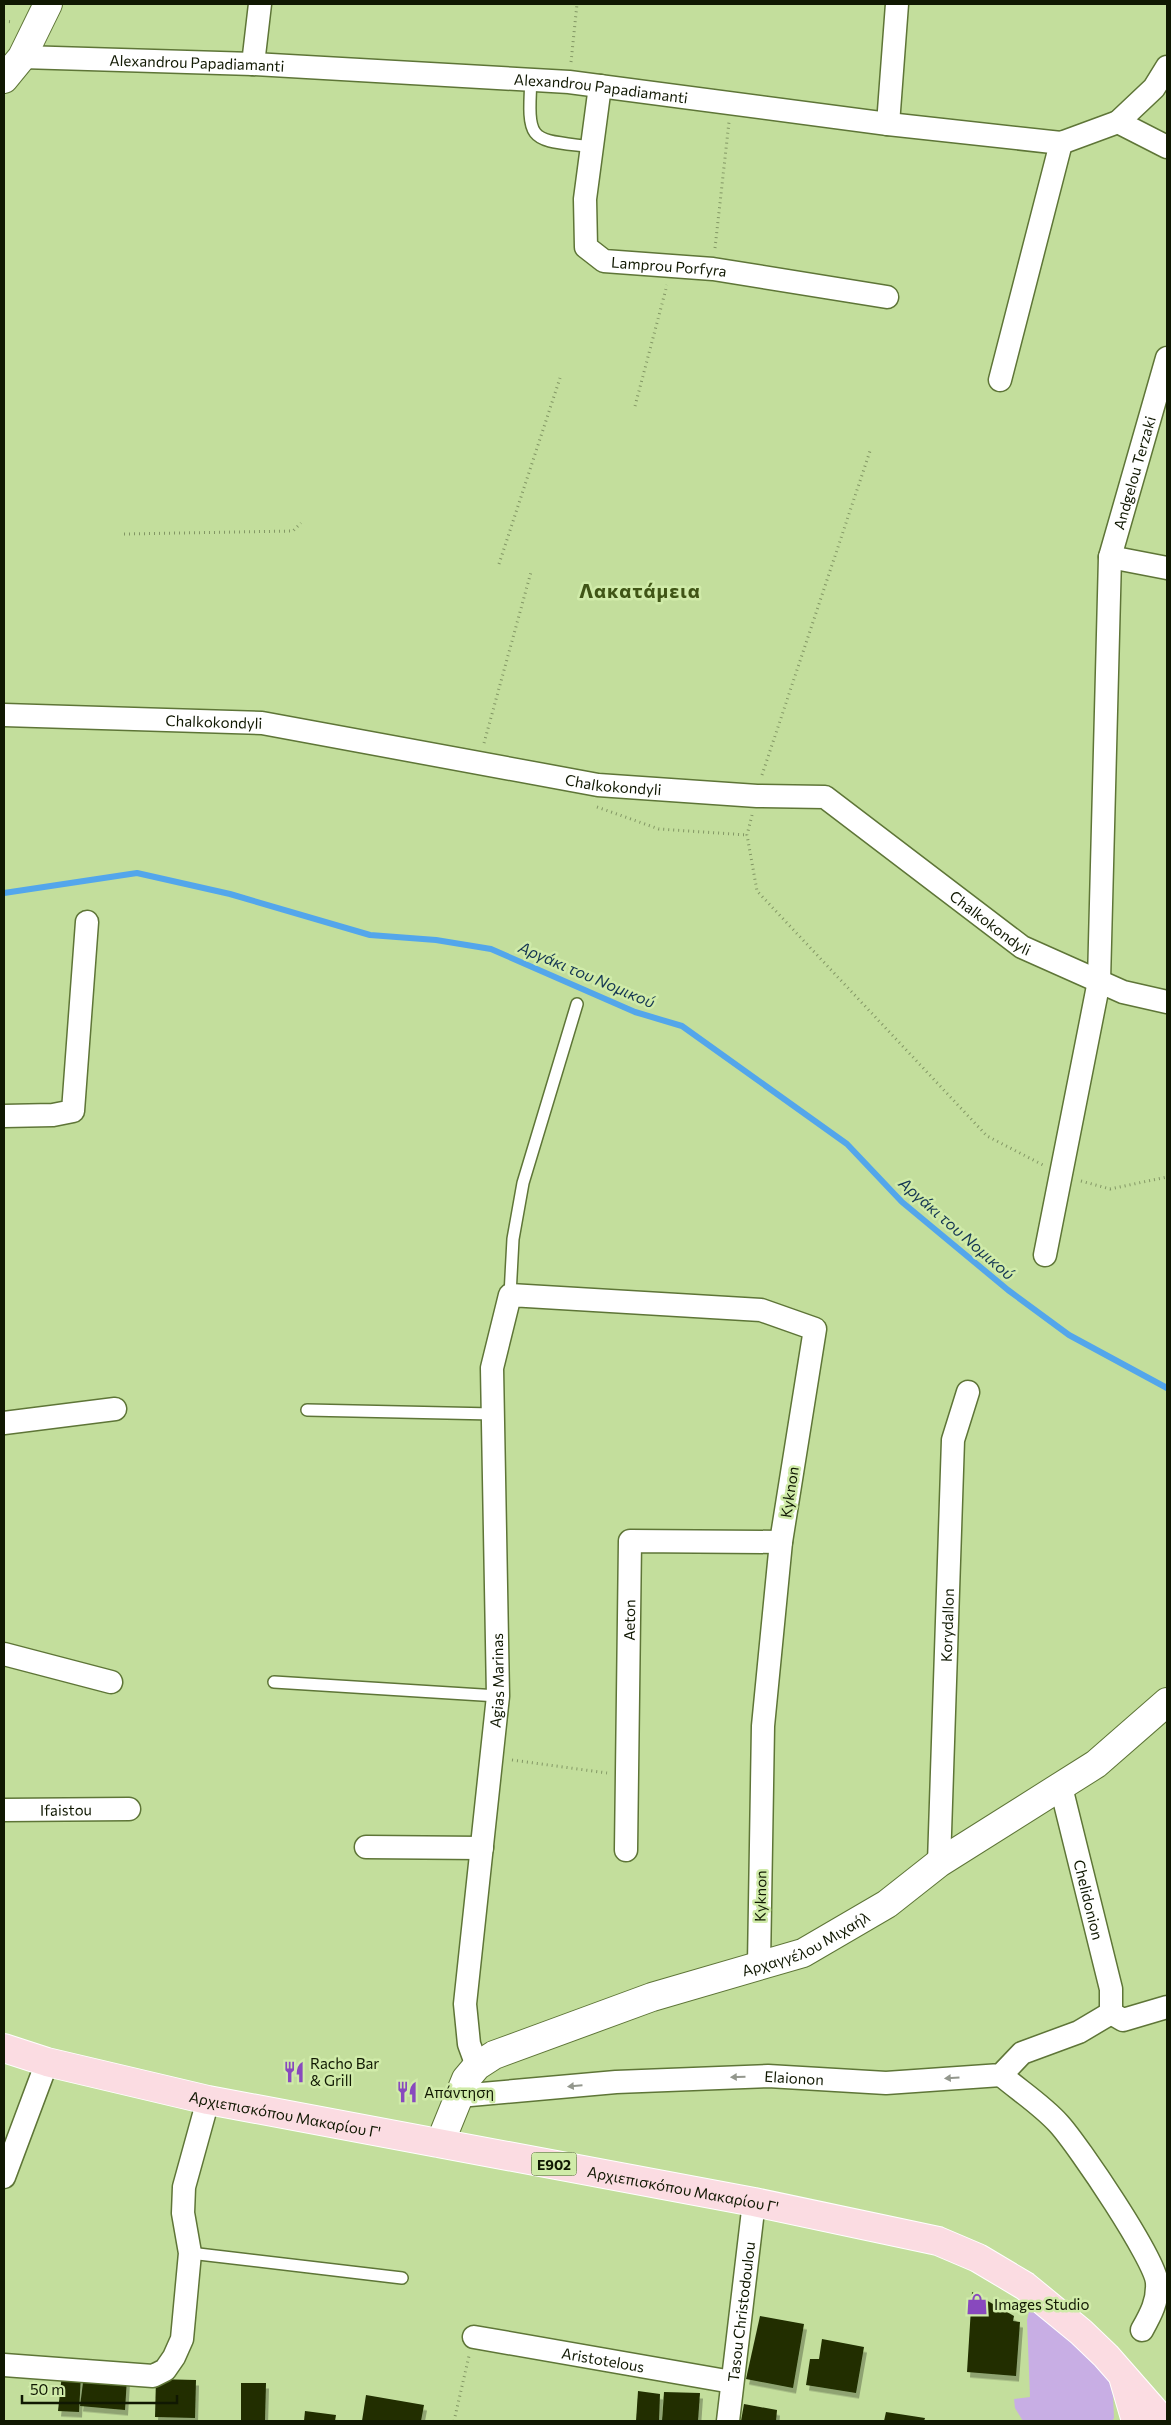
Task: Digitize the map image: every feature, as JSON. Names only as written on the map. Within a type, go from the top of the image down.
[{"type":"main road","name":"Αρχιεπισκόπου Μακαρίου Γ'","points":[[4,2048],[47,2062],[208,2100],[754,2202],[938,2241],[978,2258],[1025,2286],[1081,2332],[1120,2370],[1163,2421]]},
{"type":"main road","name":"Αρχιεπισκόπου Μακαρίου Γ'","points":[[1120,2370],[1130,2396],[1136,2421]]},
{"type":"street","points":[[4,79],[22,57],[48,4]]},
{"type":"street","points":[[253,64],[260,4]]},
{"type":"street","points":[[888,124],[897,4]]},
{"type":"street","name":"Alexandrou Papadiamanti","points":[[22,57],[253,64],[569,82],[888,124],[1060,143],[1118,122]]},
{"type":"street","points":[[1167,67],[1154,88],[1118,122],[1167,147]]},
{"type":"street","name":"Lamprou Porfyra","points":[[600,86],[585,199],[586,247],[604,261],[713,269],[886,297]]},
{"type":"street","points":[[1000,380],[1060,143]]},
{"type":"street","name":"Andgelou Terzaki","points":[[1046,1256],[1099,981],[1110,557],[1167,361]]},
{"type":"street","points":[[1110,557],[1167,568]]},
{"type":"street","name":"Chalkokondyli","points":[[4,715],[262,723],[598,785],[757,796],[825,797],[1022,947],[1123,992],[1167,1002]]},
{"type":"street","points":[[4,1116],[53,1115],[73,1111],[87,922]]},
{"type":"street","name":"Agias Marinas","points":[[477,2066],[469,2044],[465,2004],[498,1696],[492,1368],[510,1295]]},
{"type":"street","name":"Kyknon","points":[[510,1295],[761,1310],[815,1329],[781,1542],[763,1726],[759,1964]]},
{"type":"street","name":"Korydallon","points":[[939,1863],[953,1440],[968,1392]]},
{"type":"street","points":[[4,1423],[115,1408]]},
{"type":"street","name":"Aeton","points":[[626,1850],[630,1541],[781,1542]]},
{"type":"street","points":[[4,1654],[111,1682]]},
{"type":"street","name":"Αρχαγγέλου Μιχαήλ","points":[[440,2143],[466,2079],[477,2066],[494,2055],[642,2000],[759,1964],[803,1953],[887,1904],[939,1863],[1096,1764],[1167,1702]]},
{"type":"street","name":"Chelidonion","points":[[1061,1787],[1111,1989],[1111,2013]]},
{"type":"street","name":"Ifaistou","points":[[4,1810],[129,1809]]},
{"type":"street","points":[[366,1847],[482,1848]]},
{"type":"street","points":[[1142,2330],[1155,2305],[1156,2297],[1157,2281],[1148,2258],[1079,2148],[1058,2123],[1001,2075],[1022,2053],[1079,2032],[1111,2013],[1123,2020],[1167,2007]]},
{"type":"street","points":[[4,2177],[47,2062]]},
{"type":"street","name":"Elaionon","points":[[459,2096],[616,2082],[768,2076],[886,2083],[1001,2075]]},
{"type":"street","points":[[4,2365],[153,2376],[165,2370],[174,2357],[182,2339],[190,2253],[183,2213],[184,2187],[208,2100]]},
{"type":"street","name":"Tasou Christodoulou","points":[[728,2421],[754,2202]]},
{"type":"street","name":"Aristotelous","points":[[474,2337],[732,2382]]},
{"type":"lane","points":[[531,80],[529,114],[532,130],[543,140],[592,147]]},
{"type":"lane","points":[[510,1295],[513,1239],[523,1183],[577,1004]]},
{"type":"lane","points":[[307,1410],[493,1414]]},
{"type":"lane","points":[[274,1682],[498,1696]]},
{"type":"lane","points":[[190,2253],[402,2278]]},
{"type":"path","points":[[569,82],[576,4]]},
{"type":"path","points":[[713,269],[731,102]]},
{"type":"path","points":[[635,406],[672,266]]},
{"type":"path","points":[[499,564],[560,378]]},
{"type":"path","points":[[870,451],[767,757],[747,835],[756,891],[987,1136],[1061,1175],[1110,1189],[1167,1177]]},
{"type":"path","points":[[124,534],[293,532],[301,523]]},
{"type":"path","points":[[479,763],[531,572]]},
{"type":"path","points":[[590,804],[660,828],[747,835]]},
{"type":"path","points":[[491,1758],[627,1775]]},
{"type":"path","points":[[454,2421],[474,2337]]},
{"type":"shaded area","points":[[1030,2307],[1085,2352],[1109,2380],[1113,2396],[1114,2418],[1112,2421],[1023,2421],[1015,2408],[1014,2399],[1030,2397],[1027,2320]]},
{"type":"building","points":[[972,2292],[1014,2316],[1013,2321],[1020,2322],[1016,2376],[967,2372]]},
{"type":"building","points":[[760,2316],[804,2324],[793,2388],[746,2379]]},
{"type":"building","points":[[822,2339],[864,2347],[856,2393],[806,2385],[810,2359],[819,2359]]},
{"type":"building","points":[[62,2374],[81,2375],[79,2412],[58,2411]]},
{"type":"building","points":[[84,2375],[127,2378],[125,2410],[80,2406]]},
{"type":"building","points":[[156,2379],[196,2380],[195,2418],[155,2417]]},
{"type":"building","points":[[241,2383],[266,2383],[265,2420],[241,2420]]},
{"type":"building","points":[[638,2391],[660,2394],[659,2421],[636,2421]]},
{"type":"building","points":[[664,2392],[700,2393],[698,2421],[662,2421]]},
{"type":"building","points":[[366,2395],[424,2405],[421,2421],[362,2421]]},
{"type":"building","points":[[744,2404],[777,2410],[776,2421],[741,2421]]},
{"type":"building","points":[[305,2411],[336,2415],[335,2421],[304,2421]]},
{"type":"building","points":[[886,2412],[925,2418],[924,2421],[884,2421]]},
{"type":"waterway","name":"Αργάκι του Νομικού","points":[[4,893],[137,873],[230,894],[370,935],[436,940],[491,949],[635,1012],[682,1026],[847,1144],[902,1202],[1008,1290],[1069,1335],[1167,1388]]},
{"type":"place","name":"Racho Bar & Grill","points":[[294,2072]]},
{"type":"place","name":"Απάντηση","points":[[407,2092]]},
{"type":"place","name":"Images Studio","points":[[977,2304]]},
{"type":"district","name":"Λακατάμεια","points":[[640,590]]}]
